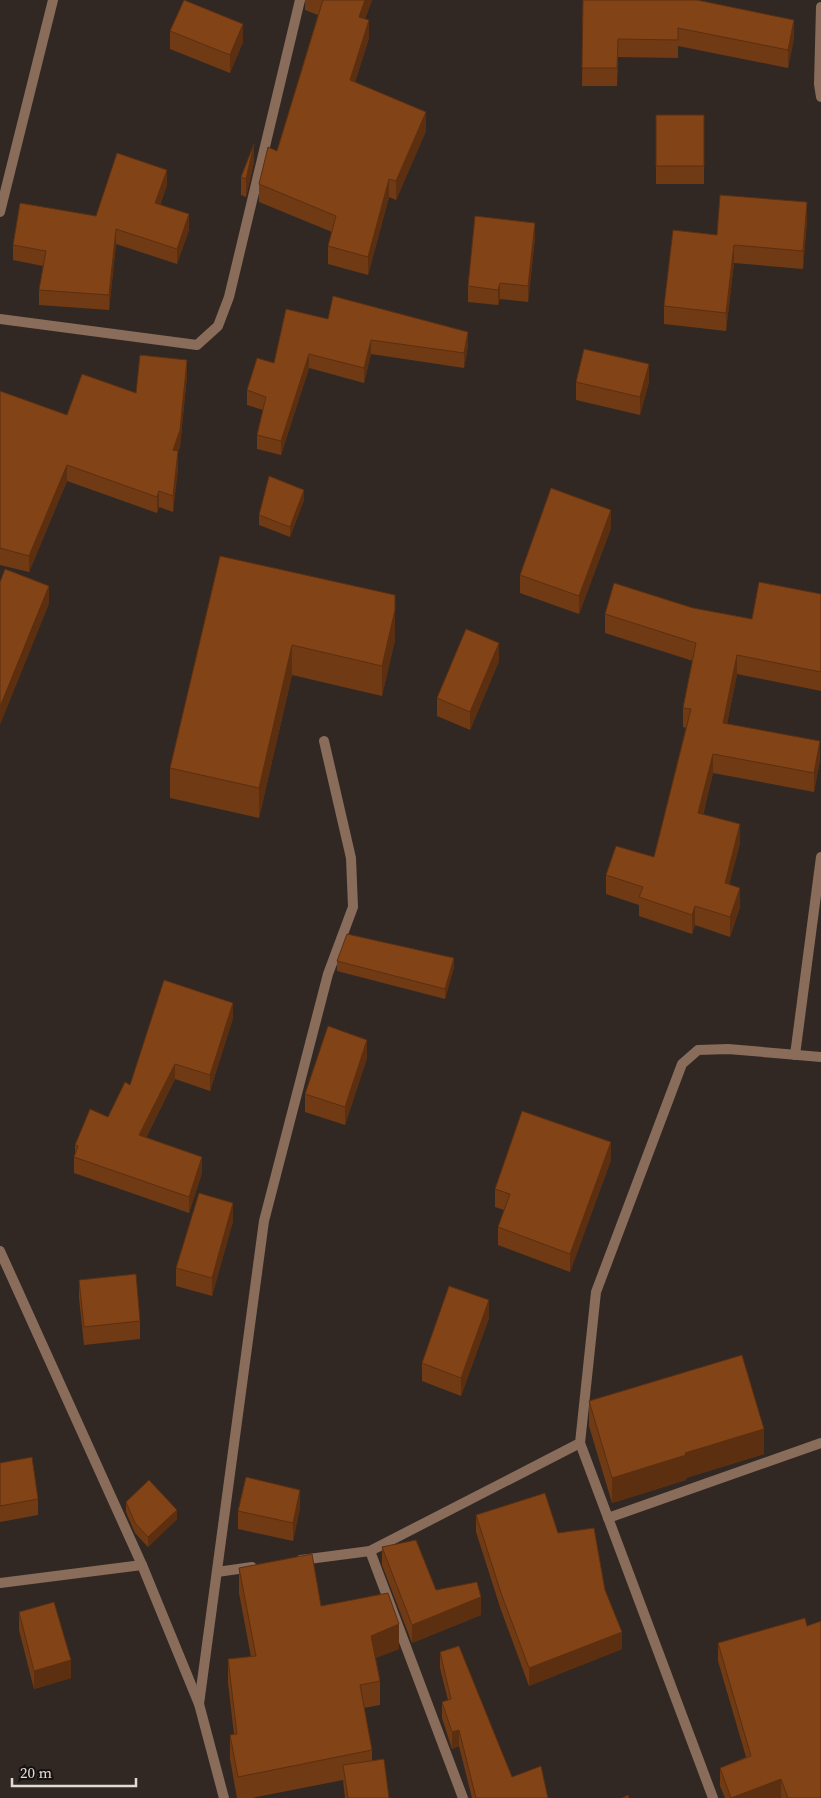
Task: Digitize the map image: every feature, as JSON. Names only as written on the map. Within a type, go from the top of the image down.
[{"type":"street","points":[[0,212],[53,0]]},
{"type":"street","points":[[0,319],[197,346],[218,326],[229,297],[300,0]]},
{"type":"street","points":[[821,7],[819,84],[821,97]]},
{"type":"street","points":[[199,1704],[264,1221],[328,974],[353,907],[351,858],[324,741]]},
{"type":"street","points":[[795,1055],[821,857]]},
{"type":"street","points":[[713,1798],[580,1443],[596,1292],[682,1064],[698,1050],[728,1049],[821,1058]]},
{"type":"street","points":[[0,1251],[142,1565],[199,1704],[224,1798]]},
{"type":"street","points":[[608,1518],[821,1442]]},
{"type":"street","points":[[294,1562],[370,1551],[580,1443]]},
{"type":"street","points":[[370,1551],[463,1798]]},
{"type":"street","points":[[0,1584],[142,1565]]},
{"type":"street","points":[[217,1572],[265,1565]]},
{"type":"building","points":[[184,0],[243,24],[230,55],[170,31]]},
{"type":"building","points":[[323,0],[365,0],[359,17],[369,20],[350,80],[426,112],[396,181],[389,179],[368,257],[328,246],[336,216],[259,184],[268,147],[277,151]]},
{"type":"building","points":[[583,0],[697,0],[794,20],[788,50],[678,28],[678,40],[618,39],[617,68],[582,68]]},
{"type":"building","points":[[656,115],[704,115],[704,166],[656,166]]},
{"type":"building","points":[[254,144],[246,179],[241,177]]},
{"type":"building","points":[[117,153],[167,170],[155,203],[189,214],[177,249],[116,229],[109,295],[39,290],[46,251],[13,245],[20,203],[96,216]]},
{"type":"building","points":[[720,195],[807,202],[803,251],[734,245],[726,313],[664,306],[673,230],[717,235]]},
{"type":"building","points":[[475,216],[535,223],[528,286],[500,283],[498,290],[468,286]]},
{"type":"building","points":[[333,296],[468,332],[464,353],[371,340],[364,368],[309,354],[281,441],[257,435],[266,397],[247,390],[257,358],[274,363],[286,309],[328,319]]},
{"type":"building","points":[[584,349],[649,364],[640,397],[576,382]]},
{"type":"building","points":[[140,355],[187,360],[180,430],[173,450],[178,451],[173,496],[159,491],[157,497],[67,465],[29,556],[0,548],[0,391],[67,415],[82,374],[136,393]]},
{"type":"building","points":[[269,476],[304,490],[290,527],[259,515]]},
{"type":"building","points":[[551,488],[611,510],[579,596],[520,575]]},
{"type":"building","points":[[220,556],[395,595],[395,610],[382,666],[292,645],[259,788],[170,768]]},
{"type":"building","points":[[5,569],[49,586],[0,707],[0,582]]},
{"type":"building","points":[[759,582],[821,594],[821,672],[737,655],[723,723],[820,741],[814,773],[713,754],[698,813],[740,824],[725,883],[740,888],[730,917],[695,906],[692,915],[639,897],[643,887],[606,875],[616,846],[654,857],[691,709],[683,708],[696,643],[605,614],[614,583],[693,608],[752,619]]},
{"type":"building","points":[[466,629],[499,643],[470,712],[437,698]]},
{"type":"building","points":[[347,934],[454,958],[445,989],[337,961]]},
{"type":"building","points":[[164,980],[233,1003],[210,1075],[175,1064],[139,1135],[202,1157],[189,1197],[74,1157],[78,1146],[75,1145],[90,1109],[108,1117],[125,1082],[130,1085]]},
{"type":"building","points":[[328,1026],[367,1040],[345,1107],[305,1094]]},
{"type":"building","points":[[522,1111],[611,1142],[570,1254],[498,1227],[510,1194],[495,1189]]},
{"type":"building","points":[[199,1193],[233,1203],[212,1278],[176,1268]]},
{"type":"building","points":[[136,1274],[140,1321],[84,1327],[79,1280]]},
{"type":"building","points":[[449,1286],[489,1300],[461,1378],[422,1363]]},
{"type":"building","points":[[742,1355],[764,1429],[612,1478],[589,1401]]},
{"type":"building","points":[[32,1457],[38,1499],[0,1506],[0,1463]]},
{"type":"building","points":[[246,1477],[300,1490],[293,1523],[238,1511]]},
{"type":"building","points":[[149,1480],[177,1510],[148,1537],[135,1523],[126,1502]]},
{"type":"building","points":[[545,1493],[558,1533],[594,1528],[605,1590],[622,1632],[529,1668],[501,1593],[476,1515]]},
{"type":"building","points":[[416,1540],[436,1590],[477,1582],[481,1597],[412,1625],[382,1547]]},
{"type":"building","points":[[312,1554],[321,1606],[388,1593],[399,1624],[371,1636],[380,1681],[360,1685],[372,1750],[238,1777],[230,1735],[237,1734],[228,1659],[256,1656],[239,1568]]},
{"type":"building","points":[[54,1602],[71,1660],[34,1671],[19,1612]]},
{"type":"building","points":[[805,1618],[807,1626],[821,1621],[821,1798],[788,1798],[781,1779],[731,1798],[720,1768],[751,1756],[718,1643]]},
{"type":"building","points":[[459,1646],[512,1777],[541,1766],[548,1798],[476,1798],[459,1730],[452,1732],[442,1702],[451,1699],[440,1652]]},
{"type":"building","points":[[384,1759],[389,1798],[348,1798],[343,1765]]}]
